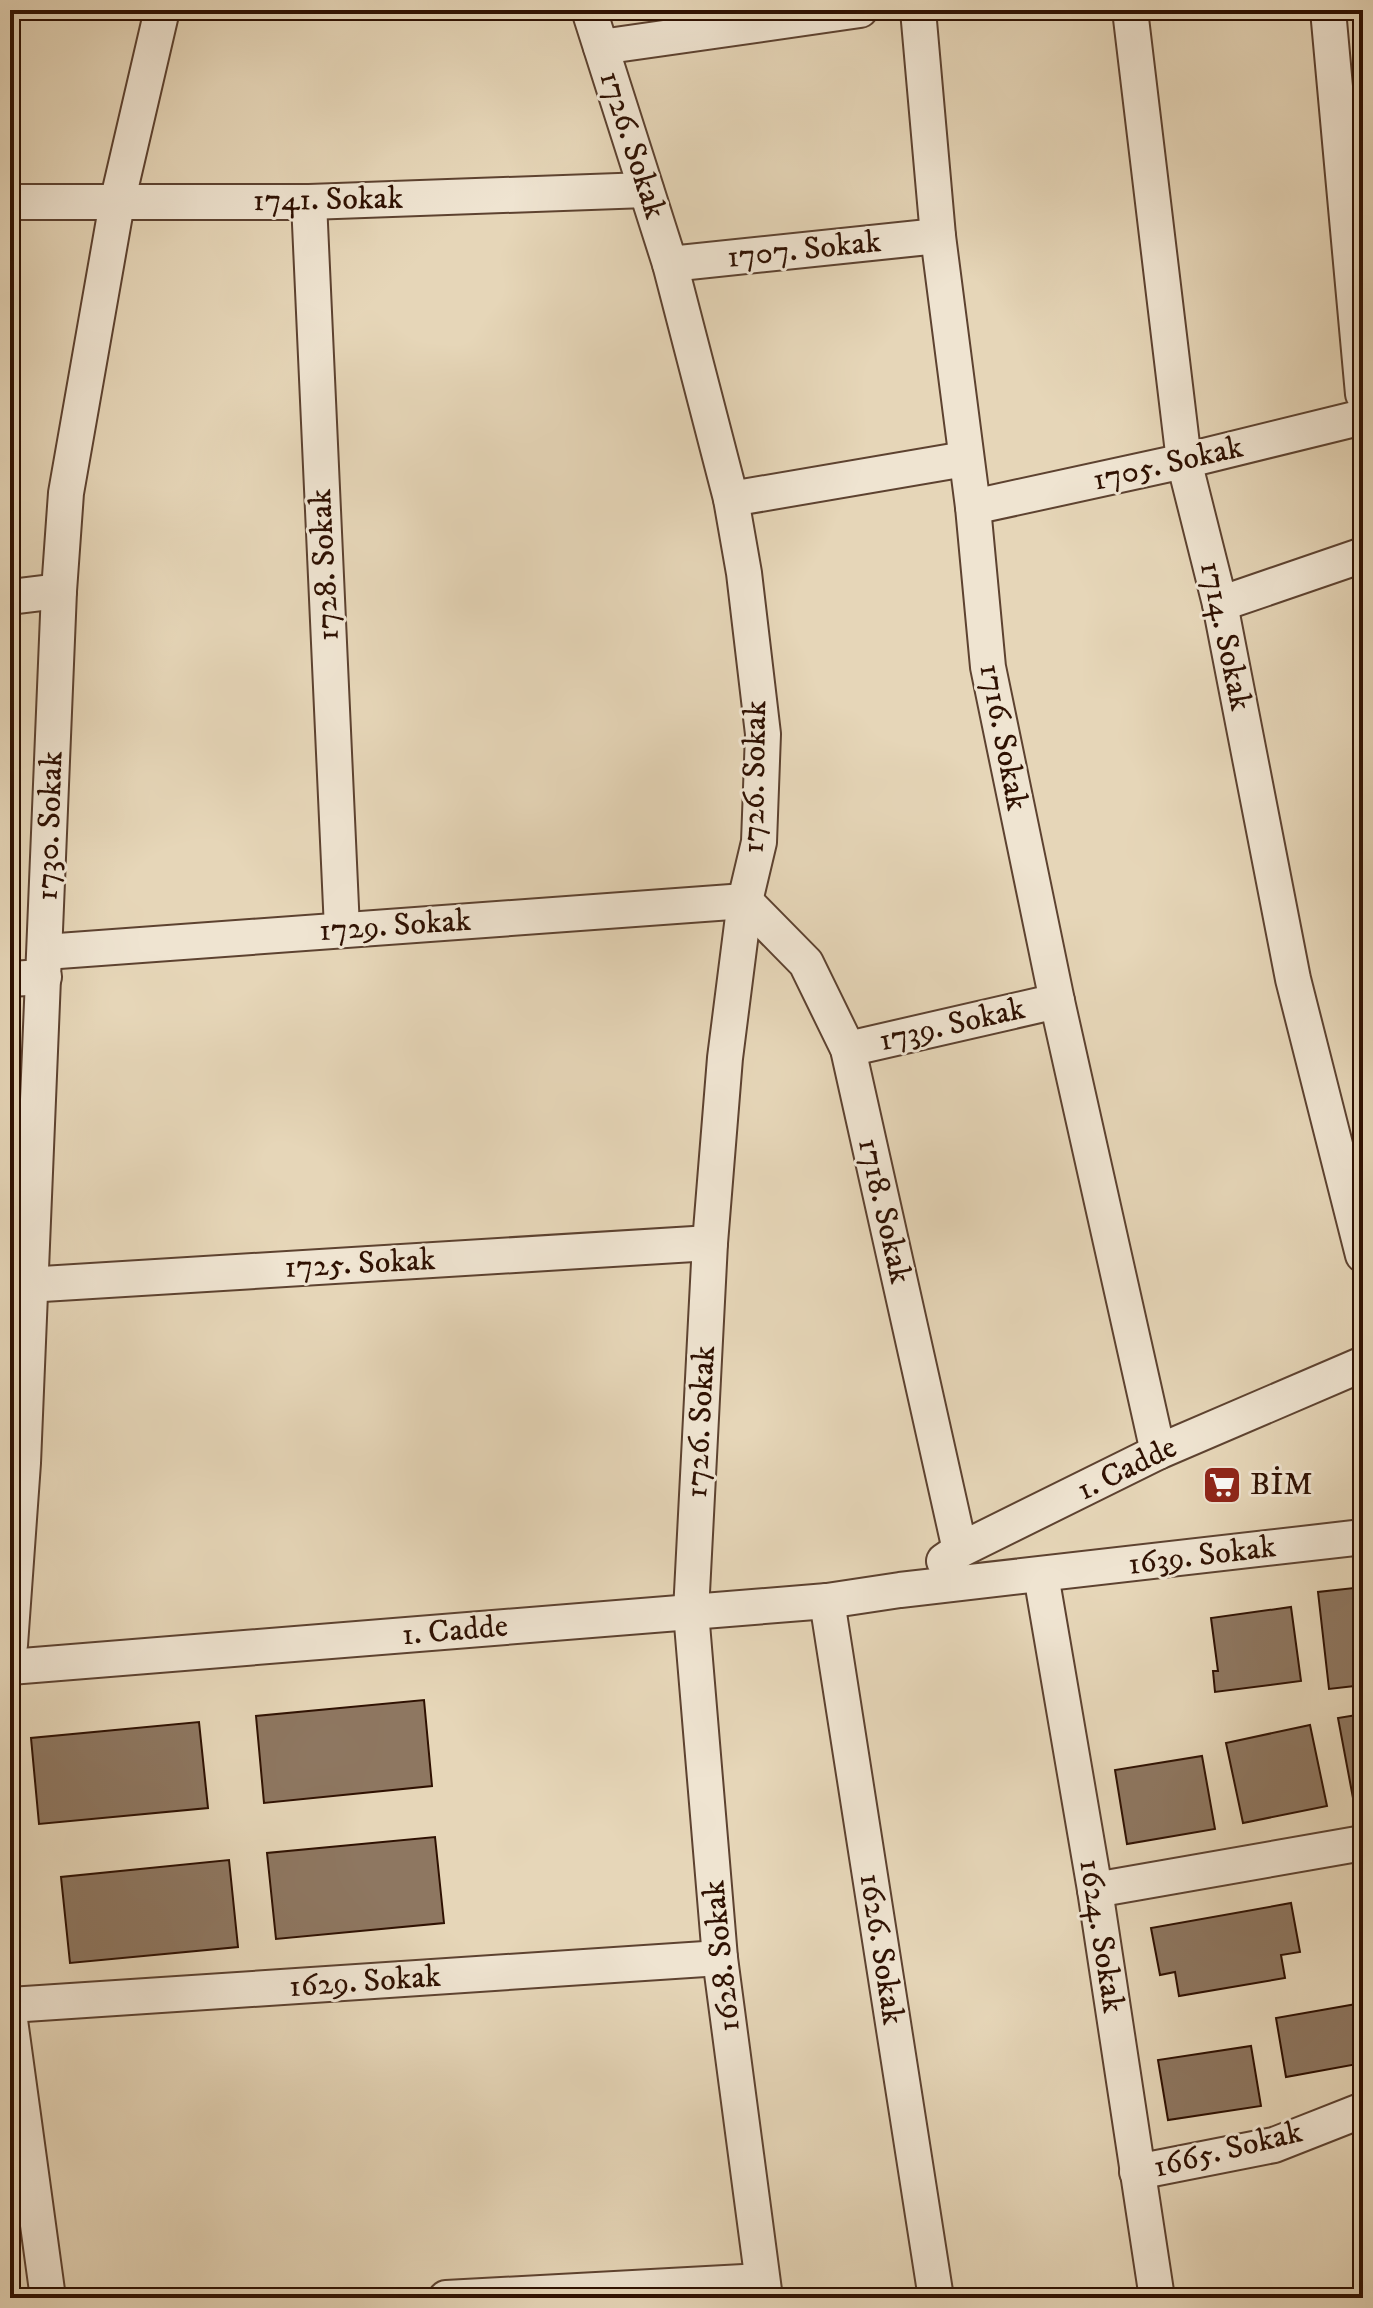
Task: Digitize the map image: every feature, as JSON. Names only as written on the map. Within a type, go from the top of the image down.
[{"type":"street","name":"1730. Sokak","points":[[10,1645],[23,1463],[20,1285],[44,964],[59,591],[66,493],[117,203],[162,10]]},
{"type":"street","name":"1726. Sokak","points":[[589,10],[670,264],[731,499],[744,573],[763,734],[759,842],[745,901],[725,1058],[710,1243],[691,1612]]},
{"type":"street","points":[[601,47],[860,10]]},
{"type":"street","name":"1716. Sokak","points":[[918,10],[938,236],[973,507],[988,667],[1057,1001],[1158,1452]]},
{"type":"street","name":"1714. Sokak","points":[[1130,10],[1184,461],[1220,604],[1293,979],[1363,1255]]},
{"type":"street","points":[[1328,10],[1363,394]]},
{"type":"street","name":"1741. Sokak","points":[[10,202],[309,202],[646,190]]},
{"type":"street","name":"1728. Sokak","points":[[309,202],[342,929]]},
{"type":"street","name":"1707. Sokak","points":[[670,264],[938,236]]},
{"type":"street","name":"1705. Sokak","points":[[973,507],[1184,461],[1363,417]]},
{"type":"street","points":[[731,499],[965,459]]},
{"type":"street","points":[[1220,604],[1363,555]]},
{"type":"street","points":[[10,597],[59,591]]},
{"type":"street","name":"1729. Sokak","points":[[10,979],[44,964],[342,929],[745,901]]},
{"type":"street","name":"1718. Sokak","points":[[745,901],[806,963],[848,1049],[960,1550]]},
{"type":"street","name":"1739. Sokak","points":[[848,1049],[1057,1001]]},
{"type":"street","name":"1725. Sokak","points":[[20,1285],[710,1243]]},
{"type":"street","name":"1. Cadde","points":[[900,1590],[960,1550],[1158,1452],[1363,1364]]},
{"type":"street","name":"1639. Sokak","points":[[1041,1575],[1363,1537]]},
{"type":"street","name":"1. Cadde","points":[[10,1667],[827,1601],[1041,1575]]},
{"type":"street","name":"1624. Sokak","points":[[1041,1575],[1095,1890],[1157,2298]]},
{"type":"street","name":"1626. Sokak","points":[[827,1601],[936,2298]]},
{"type":"street","name":"1628. Sokak","points":[[691,1612],[720,1958],[764,2289]]},
{"type":"street","points":[[1095,1890],[1363,1843]]},
{"type":"street","name":"1629. Sokak","points":[[10,2005],[720,1958]]},
{"type":"street","points":[[10,2020],[48,2298]]},
{"type":"street","name":"1665. Sokak","points":[[1137,2172],[1274,2145],[1363,2110]]},
{"type":"street","points":[[446,2298],[764,2289]]},
{"type":"building","points":[[1363,1587],[1363,1685],[1329,1689],[1318,1592]]},
{"type":"building","points":[[1291,1607],[1301,1681],[1215,1692],[1213,1671],[1218,1671],[1211,1618]]},
{"type":"building","points":[[424,1700],[432,1786],[264,1803],[256,1716]]},
{"type":"building","points":[[1363,1714],[1363,1796],[1353,1798],[1338,1718]]},
{"type":"building","points":[[199,1722],[208,1808],[39,1824],[31,1738]]},
{"type":"building","points":[[1310,1725],[1327,1806],[1243,1823],[1226,1743]]},
{"type":"building","points":[[1202,1756],[1215,1829],[1127,1844],[1115,1770]]},
{"type":"building","points":[[435,1837],[444,1923],[276,1939],[267,1853]]},
{"type":"building","points":[[229,1860],[238,1947],[70,1963],[61,1877]]},
{"type":"building","points":[[1291,1903],[1300,1952],[1281,1955],[1285,1978],[1179,1996],[1175,1972],[1160,1975],[1151,1928]]},
{"type":"building","points":[[1362,2003],[1363,2063],[1286,2077],[1276,2018]]},
{"type":"building","points":[[1251,2046],[1261,2106],[1168,2120],[1158,2060]]},
{"type":"place","name":"BİM","points":[[1222,1485]]}]
